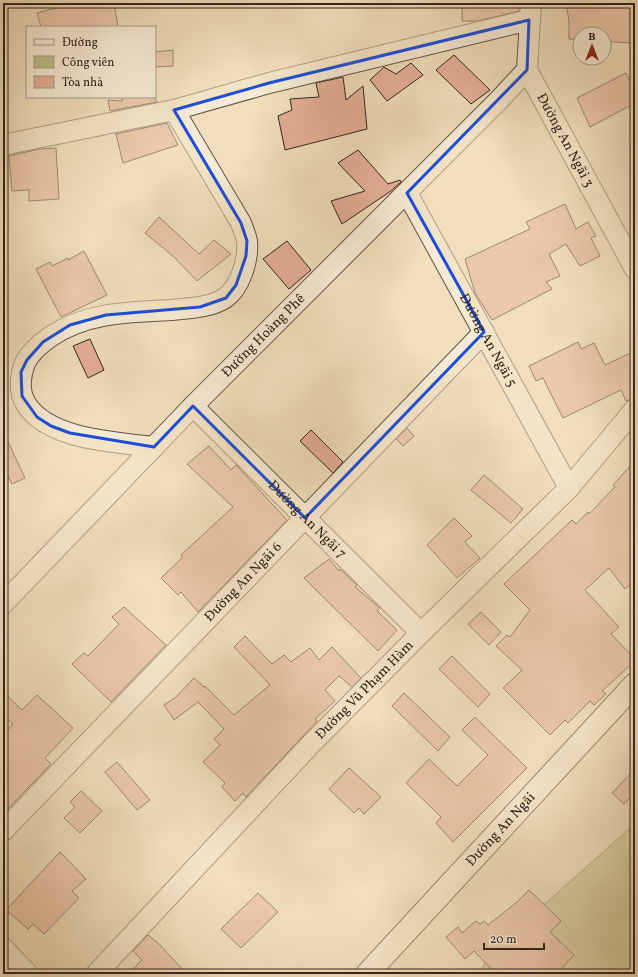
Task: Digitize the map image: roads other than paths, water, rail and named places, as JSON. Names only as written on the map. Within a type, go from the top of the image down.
[{"type":"main road","name":"Đường An Ngãi","points":[[367,974],[635,684]]},
{"type":"street","points":[[3,145],[174,110],[530,11],[527,70]]},
{"type":"street","name":"Đường Hoàng Phê","points":[[3,604],[193,406],[407,193],[527,70]]},
{"type":"street","name":"Đường An Ngãi 3","points":[[527,70],[635,268]]},
{"type":"street","points":[[154,447],[70,433],[51,426],[37,417],[27,405],[22,396],[20,384],[22,372],[34,351],[55,334],[70,325],[106,315],[200,307],[217,303],[226,298],[236,285],[242,272],[246,256],[247,241],[241,224],[174,110]]},
{"type":"street","name":"Đường An Ngãi 5","points":[[407,193],[569,488]]},
{"type":"street","name":"Đường An Ngãi 6","points":[[3,831],[484,332]]},
{"type":"street","name":"Đường An Ngãi 7","points":[[193,406],[421,633]]},
{"type":"street","name":"Đường Vũ Phạm Hàm","points":[[96,974],[311,744],[421,633],[569,488],[635,409]]},
{"type":"street","points":[[3,948],[28,974]]}]
